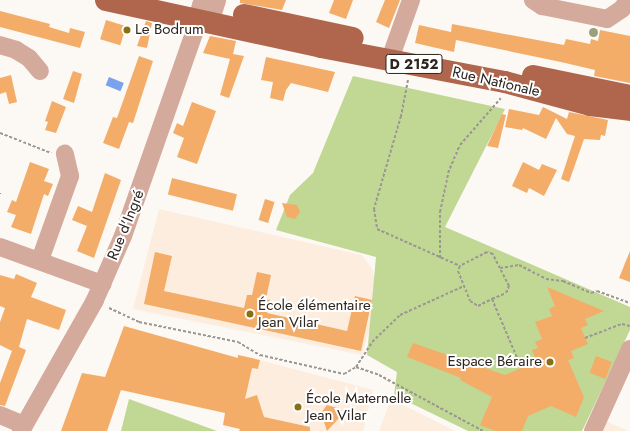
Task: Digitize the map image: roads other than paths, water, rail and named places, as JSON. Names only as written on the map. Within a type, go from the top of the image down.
[{"type":"main road","name":"D 2152","points":[[106,0],[203,9]]},
{"type":"main road","name":"Rue Nationale","points":[[203,9],[391,53],[566,99],[630,110]]},
{"type":"main road","name":"Rue Nationale","points":[[391,53],[630,96]]},
{"type":"street","points":[[391,53],[411,0]]},
{"type":"street","points":[[533,0],[542,6],[607,19],[622,9],[628,0]]},
{"type":"street","name":"Rue d'Ingré","points":[[22,428],[102,284],[137,200],[203,9]]},
{"type":"street","points":[[0,45],[16,50],[29,58],[40,71]]},
{"type":"street","points":[[40,260],[70,176],[57,154]]},
{"type":"street","points":[[0,247],[40,260],[102,284]]},
{"type":"street","points":[[593,431],[630,349]]},
{"type":"street","points":[[0,415],[22,428]]},
{"type":"water","points":[[109,77],[124,83],[120,91],[106,85]]},
{"type":"place","name":"Le Bodrum","points":[[127,30]]},
{"type":"place","name":"École élémentaire Jean Vilar","points":[[250,314]]},
{"type":"place","name":"Espace Béraire","points":[[550,362]]},
{"type":"place","name":"École Maternelle Jean Vilar","points":[[298,407]]}]
